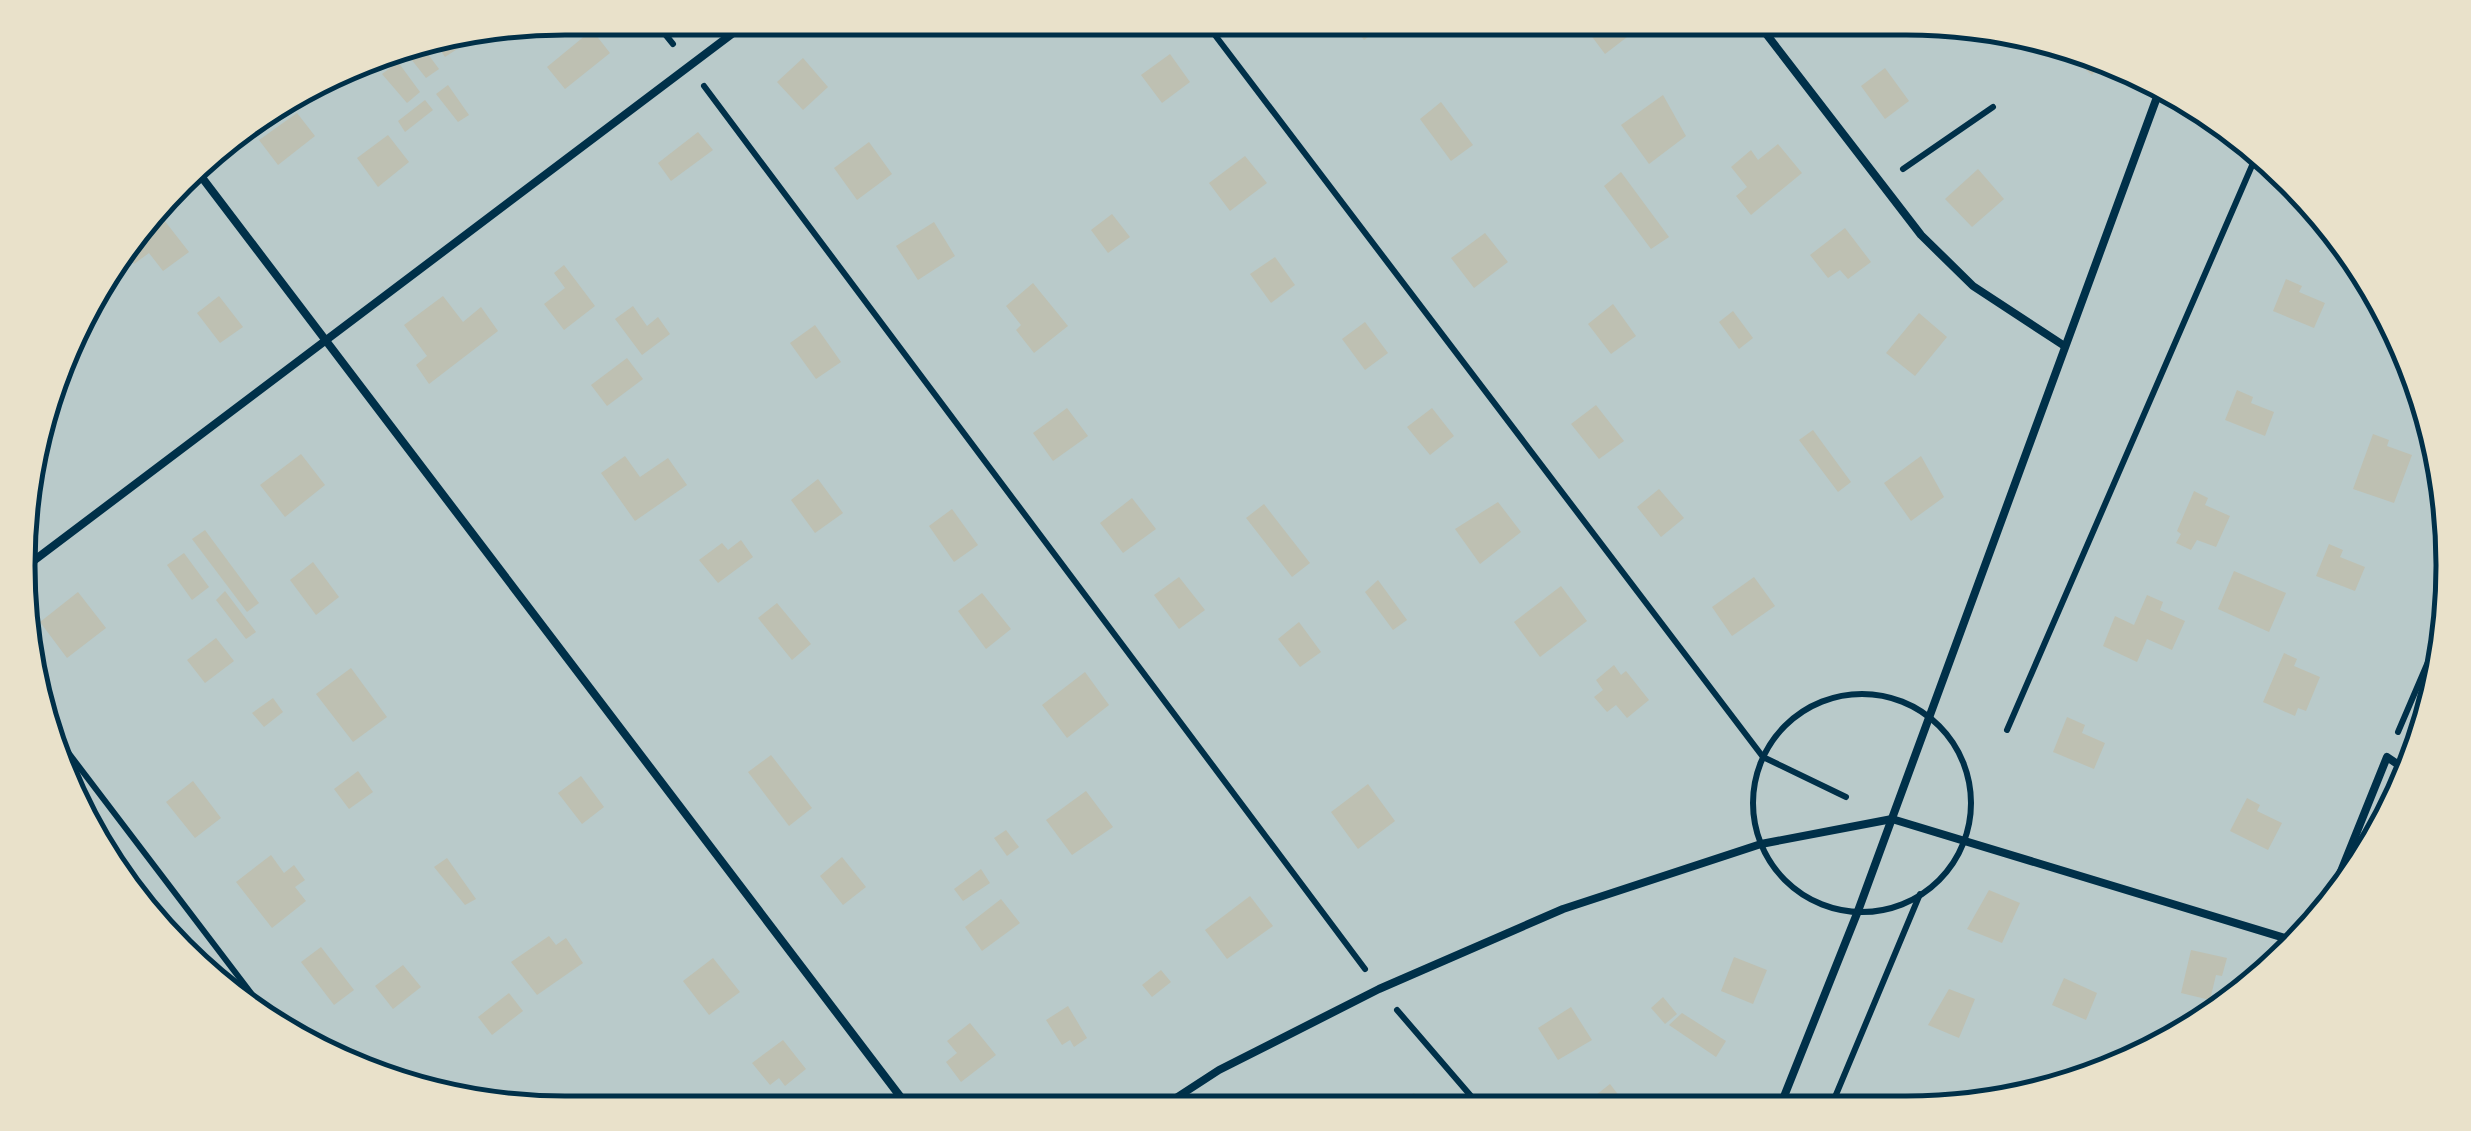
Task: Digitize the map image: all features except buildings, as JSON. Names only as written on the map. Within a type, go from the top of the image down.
[{"type":"lane","points":[[35,560],[730,35]]},
{"type":"lane","points":[[1767,35],[1921,235],[1973,286],[2063,345]]},
{"type":"lane","points":[[1784,1096],[1892,820],[2156,98]]},
{"type":"lane","points":[[203,178],[900,1096]]},
{"type":"lane","points":[[2344,865],[2387,756],[2398,764]]},
{"type":"lane","points":[[1180,1096],[1219,1070],[1379,989],[1563,909],[1761,844],[1892,820],[2284,938]]},
{"type":"path","points":[[665,35],[1379,989],[1471,1096]]},
{"type":"path","points":[[1215,35],[1763,757],[1892,820]]},
{"type":"path","points":[[1881,184],[1992,107]]},
{"type":"path","points":[[2007,730],[2252,165]]},
{"type":"path","points":[[2387,756],[2427,665]]},
{"type":"path","points":[[70,755],[249,991]]},
{"type":"path","points":[[1835,1096],[1920,894]]},
{"type":"shaded area","points":[[1906,35],[2009,45],[2109,75],[2200,124],[2281,190],[2347,271],[2396,362],[2426,462],[2436,566],[2426,669],[2396,769],[2365,831],[2326,888],[2281,941],[2228,986],[2171,1025],[2109,1056],[2043,1078],[1975,1091],[1906,1096],[566,1096],[462,1086],[362,1056],[271,1007],[216,964],[167,915],[106,831],[75,769],[45,669],[35,566],[45,462],[75,362],[106,300],[167,216],[216,167],[271,124],[362,75],[462,45],[531,36]]}]
